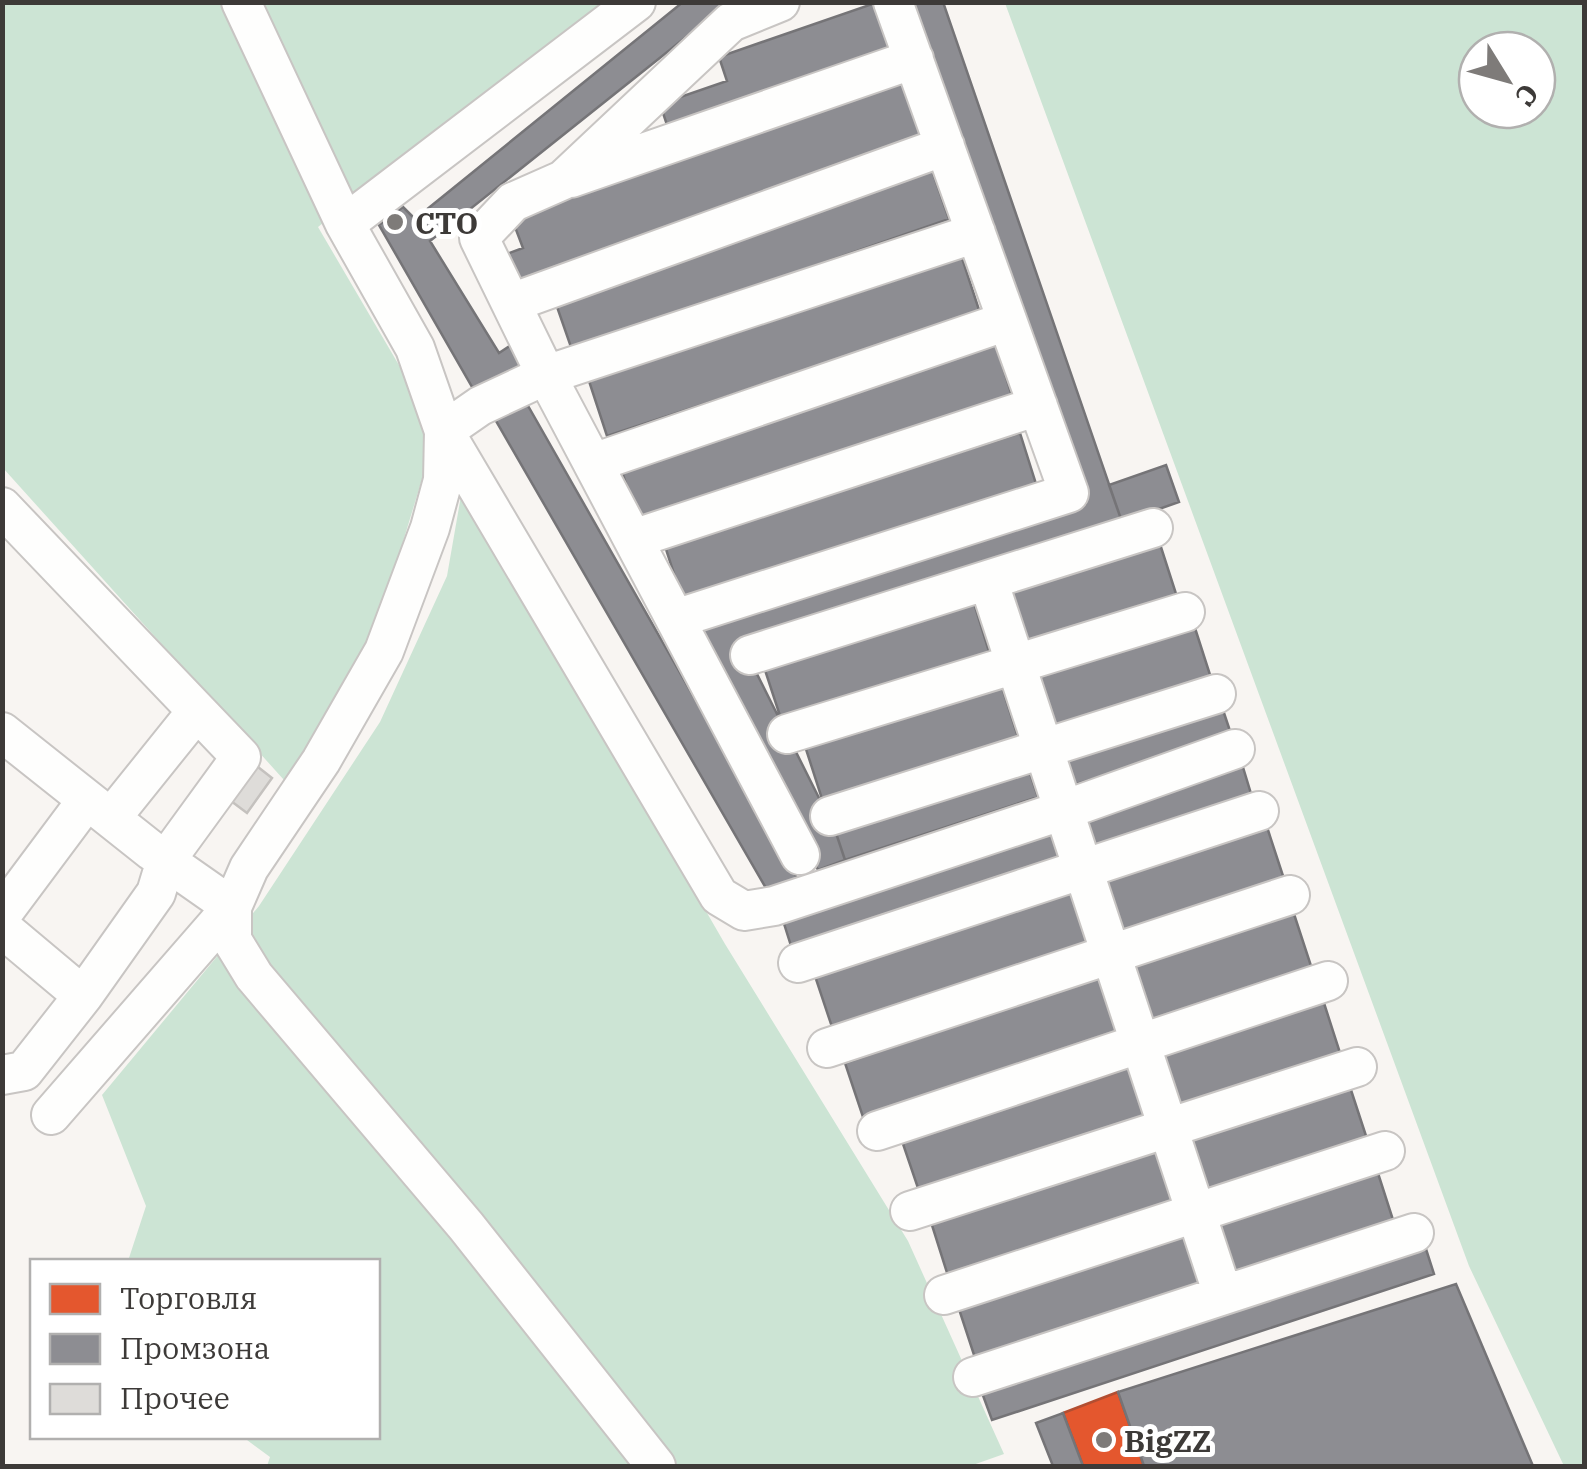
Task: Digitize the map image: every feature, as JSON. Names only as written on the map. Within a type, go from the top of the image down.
[{"type":"street","points":[[241,2],[346,224],[414,348],[444,431],[719,896],[744,911],[774,906],[1236,749]]},
{"type":"street","points":[[346,224],[636,2]]},
{"type":"street","points":[[562,180],[731,22],[780,2]]},
{"type":"street","points":[[676,619],[1069,493],[894,2]]},
{"type":"street","points":[[800,855],[546,375],[479,238],[513,202],[562,180],[914,60]]},
{"type":"street","points":[[511,303],[945,146]]},
{"type":"street","points":[[444,431],[480,406],[546,375],[976,233]]},
{"type":"street","points":[[593,463],[1007,321]]},
{"type":"street","points":[[633,539],[1038,406]]},
{"type":"street","points":[[51,1115],[232,907],[249,868],[321,760],[384,652],[430,528],[443,480],[444,431]]},
{"type":"street","points":[[2,508],[241,756],[166,860],[156,893],[83,996],[24,1071],[2,1075]]},
{"type":"street","points":[[750,655],[1153,528]]},
{"type":"street","points":[[988,580],[1223,1295]]},
{"type":"street","points":[[788,734],[1185,612]]},
{"type":"street","points":[[830,816],[1216,694]]},
{"type":"street","points":[[2,914],[197,711]]},
{"type":"street","points":[[2,732],[232,907]]},
{"type":"street","points":[[798,963],[1258,810]]},
{"type":"street","points":[[827,1048],[1290,895]]},
{"type":"street","points":[[232,907],[232,940],[254,976],[466,1226],[656,1466]]},
{"type":"street","points":[[2,928],[83,996]]},
{"type":"street","points":[[876,1131],[1328,981]]},
{"type":"street","points":[[910,1212],[1356,1067]]},
{"type":"street","points":[[944,1295],[1384,1151]]},
{"type":"street","points":[[972,1376],[1414,1233]]},
{"type":"green space","points":[[2,3],[601,3],[318,227],[437,430],[395,568],[351,680],[284,780],[3,468]]},
{"type":"green space","points":[[1005,3],[1584,3],[1584,1466],[1564,1466],[1469,1266]]},
{"type":"green space","points":[[462,490],[725,944],[908,1241],[1004,1454],[970,1466],[267,1466],[270,1457],[246,1439],[380,1439],[380,1259],[129,1259],[146,1206],[102,1095],[259,906],[380,722],[447,576]]},
{"type":"building: Торговля","name":"BigZZ","points":[[1118,1392],[1144,1466],[1083,1466],[1063,1413]]},
{"type":"building: Промзона","points":[[683,2],[730,2],[430,241],[499,353],[511,345],[524,366],[475,392],[379,225],[403,207],[415,219]]},
{"type":"building: Промзона","points":[[908,2],[943,2],[1122,522],[741,642],[835,830],[845,860],[818,870],[697,626],[1085,504]]},
{"type":"building: Промзона","points":[[875,3],[893,55],[669,131],[660,104],[727,81],[719,57]]},
{"type":"building: Промзона","points":[[912,75],[934,137],[515,287],[504,255],[523,248],[512,219]]},
{"type":"building: Промзона","points":[[932,170],[949,219],[572,350],[555,301]]},
{"type":"building: Промзона","points":[[962,258],[980,313],[607,436],[589,381]]},
{"type":"building: Промзона","points":[[995,342],[1013,399],[637,519],[619,462]]},
{"type":"building: Промзона","points":[[523,397],[797,878],[767,890],[492,414]]},
{"type":"building: Промзона","points":[[1020,433],[1036,484],[682,599],[665,546]]},
{"type":"building: Промзона","points":[[1166,465],[1179,502],[1122,522],[1109,485]]},
{"type":"building: Промзона","points":[[1159,541],[1178,600],[1030,647],[1011,589]]},
{"type":"building: Промзона","points":[[973,600],[990,655],[782,722],[764,667]]},
{"type":"building: Промзона","points":[[1194,625],[1212,681],[1055,732],[1037,676]]},
{"type":"building: Промзона","points":[[1001,684],[1019,740],[823,802],[805,746]]},
{"type":"building: Промзона","points":[[1223,710],[1232,737],[1070,786],[1061,760]]},
{"type":"building: Промзона","points":[[1242,764],[1252,797],[1094,847],[1084,814]]},
{"type":"building: Промзона","points":[[1028,767],[1038,797],[845,860],[835,830]]},
{"type":"building: Промзона","points":[[1054,824],[1065,859],[792,949],[781,914]]},
{"type":"building: Промзона","points":[[1266,824],[1284,879],[1123,931],[1106,876]]},
{"type":"building: Промзона","points":[[1072,884],[1092,941],[833,1030],[814,973]]},
{"type":"building: Промзона","points":[[1294,914],[1312,969],[1152,1021],[1134,966]]},
{"type":"building: Промзона","points":[[1103,976],[1122,1033],[864,1120],[845,1063]]},
{"type":"building: Промзона","points":[[1323,1000],[1341,1056],[1180,1108],[1162,1052]]},
{"type":"building: Промзона","points":[[1130,1060],[1149,1117],[920,1194],[901,1138]]},
{"type":"building: Промзона","points":[[1350,1087],[1368,1142],[1207,1194],[1189,1138]]},
{"type":"building: Промзона","points":[[1159,1147],[1178,1204],[949,1279],[931,1222]]},
{"type":"building: Промзона","points":[[1376,1167],[1394,1223],[1233,1275],[1215,1219]]},
{"type":"building: Промзона","points":[[1185,1231],[1204,1287],[976,1361],[958,1306]]},
{"type":"building: Промзона","points":[[1425,1246],[1434,1274],[992,1420],[981,1390]]},
{"type":"building: Промзона","points":[[1456,1284],[1533,1466],[1144,1466],[1118,1392]]},
{"type":"building: Промзона","points":[[1063,1413],[1083,1466],[1053,1466],[1036,1423]]},
{"type":"building: Прочее","points":[[253,763],[272,778],[247,813],[227,798]]},
{"type":"place","name":"СТО","points":[[395,222]]},
{"type":"place","name":"BigZZ","points":[[1104,1440]]}]
